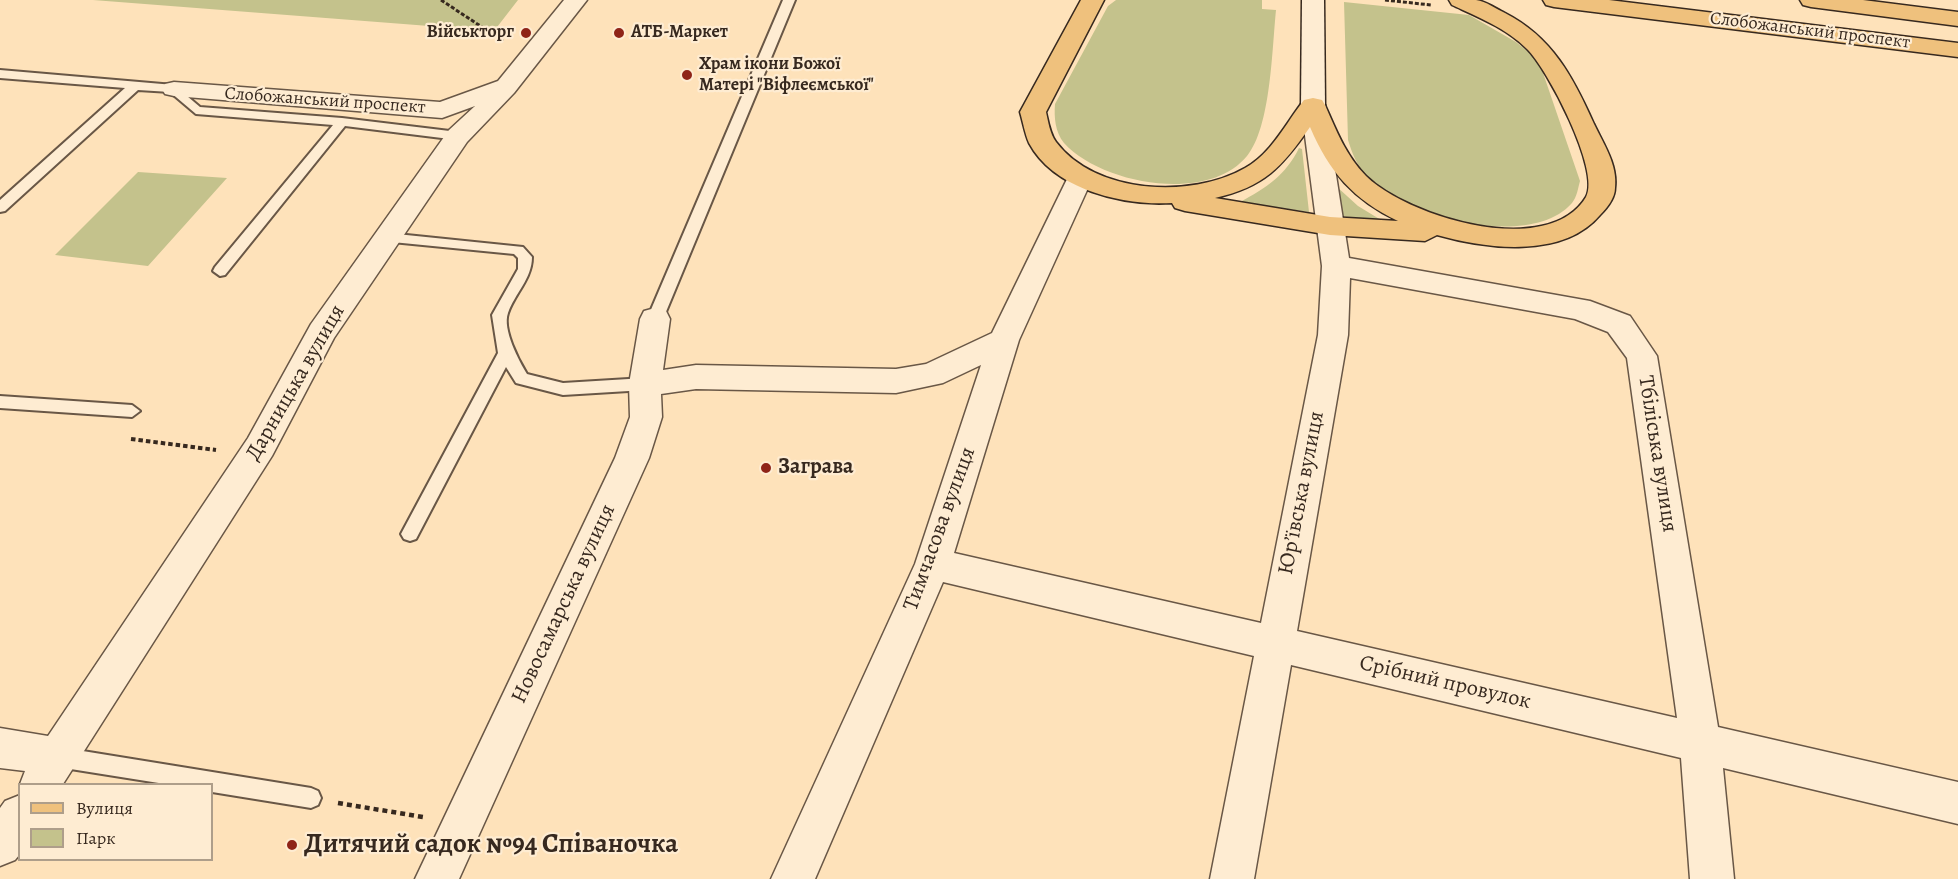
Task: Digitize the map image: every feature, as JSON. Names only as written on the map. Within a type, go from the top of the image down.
[{"type":"main road","points":[[1093,0],[1048,79],[1033,112],[1034,127],[1043,143],[1055,159],[1080,177],[1121,191],[1330,226],[1481,236],[1535,235],[1574,225],[1595,205],[1602,190],[1595,157],[1555,64],[1529,37],[1509,24],[1460,0]]},
{"type":"main road","name":"Слобожанський проспект","points":[[1554,0],[1958,50]]},
{"type":"main road","name":"Слобожанський проспект","points":[[1811,0],[1958,19]]},
{"type":"main road","points":[[1152,195],[1188,194],[1213,190],[1254,175],[1273,160],[1313,105]]},
{"type":"main road","points":[[1313,105],[1336,158],[1366,191],[1391,209],[1419,221],[1481,236]]},
{"type":"street","name":"Дарницька вулиця","points":[[49,771],[254,456],[322,332],[458,136],[482,115],[576,0]]},
{"type":"street","name":"Юрʼївська вулиця","points":[[1232,879],[1333,335],[1336,266],[1313,105],[1313,0]]},
{"type":"street","name":"Слобожанський проспект","points":[[174,89],[442,110],[515,76]]},
{"type":"street","name":"Тимчасова вулиця","points":[[793,879],[933,564],[1004,340],[1080,177]]},
{"type":"street","name":"Тбіліська вулиця","points":[[1336,266],[1580,309],[1619,324],[1642,356],[1700,742],[1712,879]]},
{"type":"street","name":"Новосамарська вулиця","points":[[437,879],[632,458],[646,417],[645,384],[655,319]]},
{"type":"street","points":[[645,384],[696,377],[896,381],[932,375],[1004,340]]},
{"type":"street","name":"Срібний провулок","points":[[933,564],[1958,803]]},
{"type":"street","points":[[0,748],[49,771]]},
{"type":"street","points":[[0,845],[18,819]]},
{"type":"lane","points":[[655,319],[789,0]]},
{"type":"lane","points":[[0,74],[174,89],[196,110],[342,122],[458,136]]},
{"type":"lane","points":[[0,208],[135,86]]},
{"type":"lane","points":[[220,271],[342,122]]},
{"type":"lane","points":[[387,238],[518,250],[525,257],[525,269],[499,315],[506,353],[522,380],[563,389],[645,384]]},
{"type":"lane","points":[[410,534],[506,353]]},
{"type":"lane","points":[[0,402],[132,411]]},
{"type":"lane","points":[[49,771],[165,783]]},
{"type":"lane","points":[[213,788],[311,798]]},
{"type":"path","points":[[441,0],[510,44],[515,76]]},
{"type":"path","points":[[1385,0],[1420,4]]},
{"type":"path","points":[[132,411],[114,437],[254,456]]},
{"type":"path","points":[[311,798],[462,823]]},
{"type":"green space","points":[[93,0],[518,0],[494,31]]},
{"type":"green space","points":[[1116,0],[1262,0],[1262,9],[1276,10],[1269,87],[1261,126],[1247,156],[1229,171],[1207,180],[1182,184],[1155,183],[1128,178],[1103,169],[1081,157],[1061,139],[1056,124],[1055,104],[1108,6]]},
{"type":"green space","points":[[1344,2],[1469,15],[1516,42],[1536,58],[1580,181],[1572,203],[1557,215],[1538,223],[1493,226],[1447,219],[1426,212],[1392,196],[1372,180],[1358,164],[1348,140]]},
{"type":"green space","points":[[1299,148],[1302,149],[1309,212],[1240,202],[1274,180],[1288,166]]},
{"type":"green space","points":[[138,172],[227,178],[148,266],[55,255]]},
{"type":"green space","points":[[1336,186],[1358,206],[1381,220],[1339,216]]},
{"type":"place","name":"Військторг","points":[[526,33]]},
{"type":"place","name":"АТБ-Маркет","points":[[619,33]]},
{"type":"place","name":"Храм ікони Божої Матері \"Віфлеємської\"","points":[[687,75]]},
{"type":"place","name":"Заграва","points":[[766,468]]},
{"type":"place","name":"Дитячий садок №94 Співаночка","points":[[292,845]]}]
